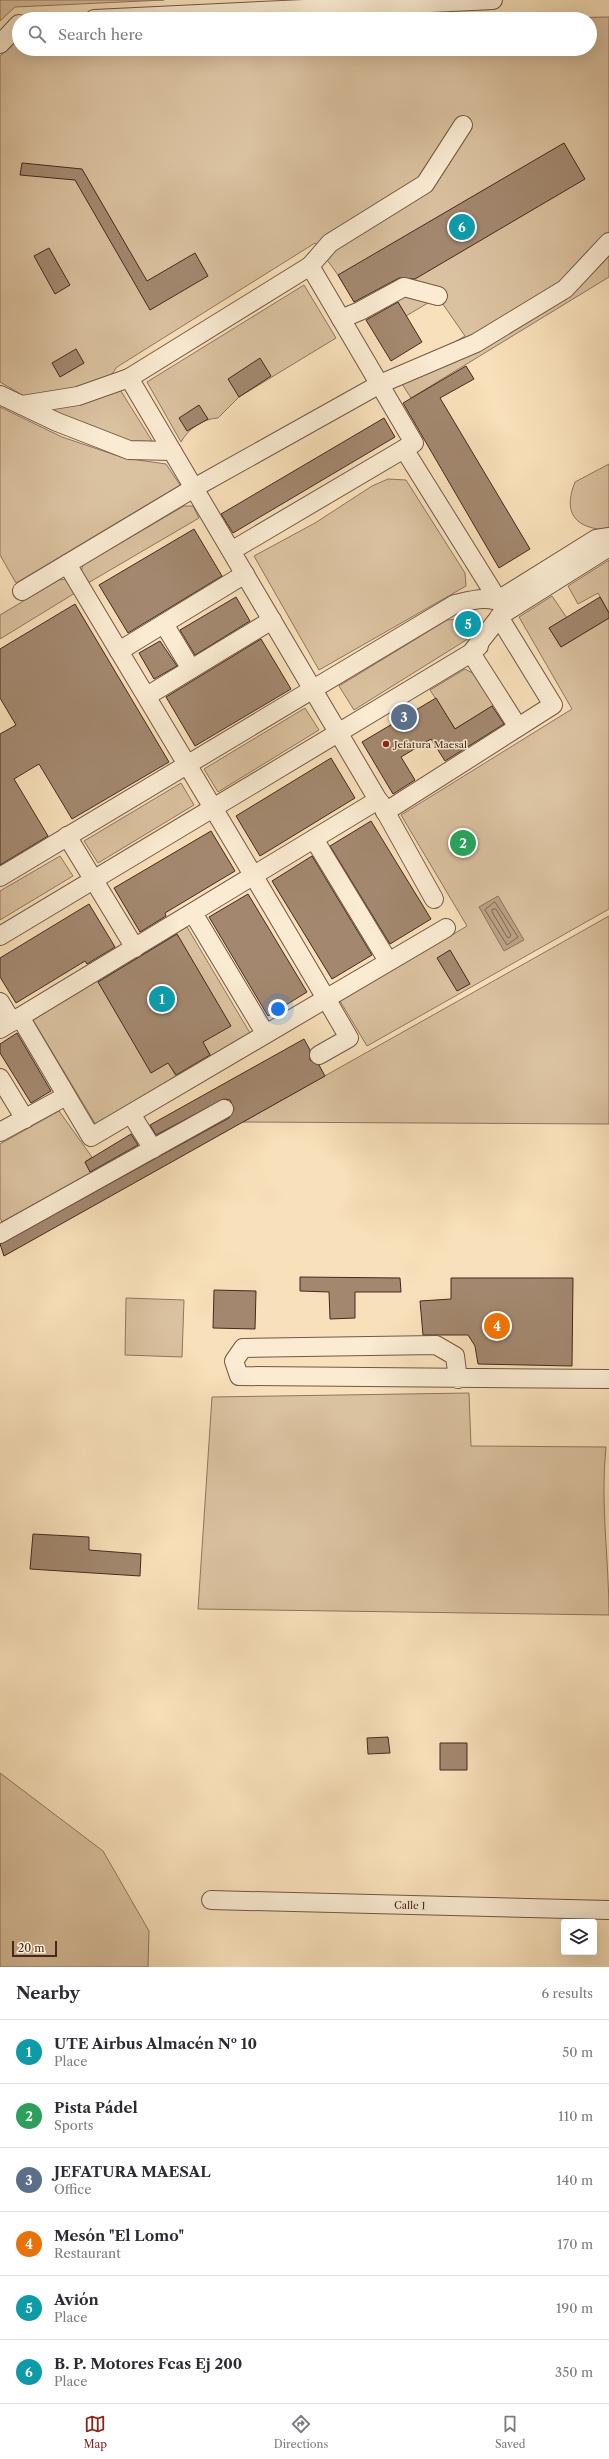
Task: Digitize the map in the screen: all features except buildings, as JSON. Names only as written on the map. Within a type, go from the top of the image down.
[{"type":"street","points":[[241,12],[493,0]]},
{"type":"street","points":[[0,44],[12,31]]},
{"type":"street","points":[[22,405],[78,396],[129,378],[310,266],[330,243],[425,184],[463,125]]},
{"type":"street","points":[[22,591],[194,488],[380,384],[476,343],[565,289],[609,242]]},
{"type":"street","points":[[231,551],[414,443],[310,266]]},
{"type":"street","points":[[341,319],[360,312],[404,287],[438,296]]},
{"type":"street","points":[[129,378],[312,689],[339,732],[434,899]]},
{"type":"street","points":[[0,394],[56,422],[129,450],[172,451]]},
{"type":"street","points":[[11,1023],[314,839],[382,806],[518,728],[553,705],[404,449]]},
{"type":"street","points":[[0,936],[471,653],[497,611],[575,541],[605,541]]},
{"type":"street","points":[[497,611],[605,541]]},
{"type":"street","points":[[0,877],[455,604],[497,611],[609,560]]},
{"type":"street","points":[[67,564],[147,696],[186,765],[255,875],[349,1038],[319,1055]]},
{"type":"street","points":[[119,651],[245,574]]},
{"type":"street","points":[[147,696],[272,620]]},
{"type":"street","points":[[164,624],[191,669]]},
{"type":"street","points":[[471,653],[518,728]]},
{"type":"street","points":[[67,836],[92,880],[135,948]]},
{"type":"street","points":[[314,839],[388,961]]},
{"type":"street","points":[[193,913],[265,1033]]},
{"type":"street","points":[[0,1002],[11,1023],[66,1096],[91,1137],[326,997],[446,928]]},
{"type":"street","points":[[0,1078],[25,1118]]},
{"type":"street","points":[[0,1132],[66,1096]]},
{"type":"street","points":[[0,1234],[224,1109]]},
{"type":"street","points":[[131,1114],[153,1149]]},
{"type":"street","points":[[458,1379],[455,1356],[436,1345],[243,1348],[234,1361],[239,1376],[458,1379],[609,1379]]},
{"type":"street","name":"Calle 1","points":[[211,1900],[609,1910]]},
{"type":"shaded area","points":[[0,0],[164,0],[15,7],[0,21]]},
{"type":"shaded area","points":[[597,17],[609,17],[609,277],[411,398],[397,376],[465,336],[438,297],[406,316],[396,300],[365,319],[338,275],[315,243],[117,367],[102,388],[36,403],[0,382],[0,56],[12,45],[12,56],[597,56]]},
{"type":"shaded area","points":[[304,285],[336,338],[239,397],[218,418],[207,420],[196,425],[188,432],[181,442],[147,382]]},
{"type":"shaded area","points":[[119,388],[154,444],[139,443],[111,436],[83,426],[42,408]]},
{"type":"shaded area","points":[[0,407],[62,437],[124,458],[166,464],[180,485],[16,583],[0,555]]},
{"type":"shaded area","points":[[609,464],[609,530],[588,527],[580,523],[571,511],[571,493],[575,482]]},
{"type":"shaded area","points":[[388,479],[406,480],[465,573],[466,586],[319,670],[254,556],[315,523],[372,486]]},
{"type":"shaded area","points":[[184,506],[193,506],[199,518],[88,583],[81,572],[83,565]]},
{"type":"shaded area","points":[[609,560],[609,613],[598,593],[578,604],[568,586]]},
{"type":"shaded area","points":[[67,579],[75,593],[0,639],[0,615],[59,580]]},
{"type":"shaded area","points":[[552,596],[567,618],[549,628],[561,647],[609,618],[609,909],[367,1046],[340,1001],[467,926],[401,815],[572,709],[519,617]]},
{"type":"shaded area","points":[[458,619],[471,637],[354,710],[339,686],[447,620]]},
{"type":"shaded area","points":[[465,669],[474,674],[494,705],[455,729],[430,690]]},
{"type":"shaded area","points":[[305,708],[319,730],[218,792],[204,769]]},
{"type":"shaded area","points":[[181,783],[194,805],[98,863],[84,841]]},
{"type":"shaded area","points":[[60,856],[73,876],[0,920],[0,891]]},
{"type":"shaded area","points":[[609,916],[609,1124],[243,1122]]},
{"type":"shaded area","points":[[187,927],[250,1033],[211,1056],[205,1046],[170,1066],[176,1076],[96,1125],[33,1020]]},
{"type":"shaded area","points":[[59,1111],[92,1157],[85,1162],[91,1173],[2,1222],[0,1218],[0,1144]]},
{"type":"shaded area","points":[[126,1298],[184,1300],[182,1357],[125,1355]]},
{"type":"shaded area","points":[[469,1393],[471,1446],[606,1447],[604,1468],[604,1510],[609,1615],[198,1609],[212,1397]]},
{"type":"shaded area","points":[[0,1773],[103,1851],[149,1931],[148,1967],[0,1967]]},
{"type":"water","points":[[498,896],[524,940],[504,951],[479,907]]},
{"type":"place","name":"B. P. Motores Fcas Ej 200","points":[[462,227]]},
{"type":"place","name":"Avión","points":[[468,624]]},
{"type":"place","name":"JEFATURA MAESAL","points":[[404,717]]},
{"type":"place","name":"Jefatura Maesal","points":[[386,744]]},
{"type":"place","name":"Pista Pádel","points":[[463,843]]},
{"type":"place","name":"UTE Airbus Almacén Nº 10","points":[[162,999]]},
{"type":"place","name":"Mesón \"El Lomo\"","points":[[497,1326]]}]
